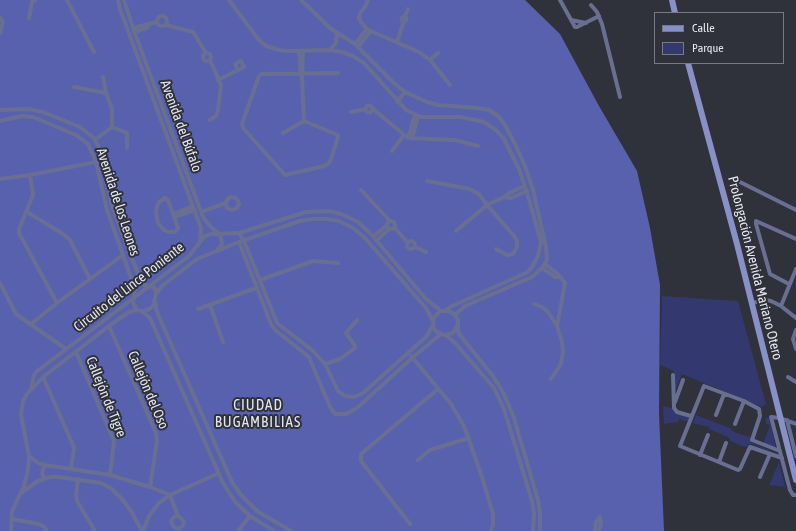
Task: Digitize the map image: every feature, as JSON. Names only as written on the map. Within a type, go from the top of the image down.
[{"type":"street","points":[[29,18],[32,2],[36,0]]},
{"type":"street","points":[[67,0],[94,52]]},
{"type":"street","name":"Avenida del Búfalo","points":[[118,0],[201,228],[200,242]]},
{"type":"street","name":"Avenida del Búfalo","points":[[124,0],[202,212],[208,224],[219,234]]},
{"type":"street","points":[[229,0],[262,43],[279,50],[330,50],[353,56],[364,63],[397,102],[406,110],[417,116],[461,117],[488,124],[496,130],[504,140],[516,163],[527,191],[541,242],[538,256],[528,272],[452,306],[435,316],[426,337],[369,389],[363,393],[350,397],[340,394],[325,364],[312,350],[277,323],[260,280],[242,242]]},
{"type":"street","points":[[301,0],[316,16],[337,33],[357,45],[395,84],[405,92],[427,102],[438,105],[483,108],[489,110],[499,117],[516,146],[533,190],[546,247],[547,253],[543,266],[532,277],[465,306],[456,314],[456,316]]},
{"type":"street","points":[[368,0],[365,8],[360,13],[358,18],[369,30],[419,52],[430,60],[450,85]]},
{"type":"street","points":[[560,0],[571,20],[586,23],[600,16]]},
{"type":"street","points":[[672,0],[676,12]]},
{"type":"street","points":[[676,0],[676,12]]},
{"type":"street","points":[[591,5],[600,16],[620,97]]},
{"type":"street","points":[[397,42],[408,9]]},
{"type":"street","points":[[134,30],[147,28],[149,25],[157,22],[159,17],[163,16],[166,19],[166,25]]},
{"type":"street","points":[[0,18],[3,22],[0,33]]},
{"type":"street","points":[[157,22],[160,26],[166,25],[193,32],[206,53],[203,56],[204,60],[210,60],[221,85],[218,110],[216,116],[210,120]]},
{"type":"street","points":[[357,45],[369,30]]},
{"type":"street","points":[[330,50],[336,43],[337,33]]},
{"type":"street","points":[[301,51],[304,121]]},
{"type":"street","points":[[430,60],[438,53]]},
{"type":"street","name":"Prolongación Avenida Mariano Otero","points":[[688,64],[752,303],[796,480]]},
{"type":"street","points":[[218,80],[238,70]]},
{"type":"street","points":[[304,121],[338,135],[331,159],[329,163],[324,166],[285,176],[243,128],[242,120],[260,75],[338,73]]},
{"type":"street","points":[[103,77],[106,93],[112,109],[112,127],[127,133],[127,148]]},
{"type":"street","points":[[74,87],[106,93]]},
{"type":"street","points":[[397,102],[405,92]]},
{"type":"street","points":[[351,112],[365,108],[369,105],[410,139],[455,140],[478,146]]},
{"type":"street","name":"Avenida de los Leones","points":[[0,110],[29,110],[47,113],[84,129],[95,140],[100,148],[104,162],[112,206],[141,282],[144,285],[155,289],[156,294]]},
{"type":"street","points":[[44,121],[48,118],[47,113]]},
{"type":"street","name":"Avenida de los Leones","points":[[0,120],[25,116],[36,118],[82,139],[88,144],[96,162],[104,198],[134,289],[134,305],[150,318],[223,483],[236,503],[250,516],[274,531]]},
{"type":"street","points":[[410,139],[417,116]]},
{"type":"street","points":[[162,122],[167,120]]},
{"type":"street","points":[[283,133],[304,121]]},
{"type":"street","name":"Avenida de los Leones","points":[[95,140],[112,127]]},
{"type":"street","points":[[392,151],[404,135]]},
{"type":"street","points":[[92,151],[94,148],[100,148]]},
{"type":"street","points":[[0,179],[30,175],[96,162]]},
{"type":"street","points":[[30,175],[33,195],[19,229],[19,233],[57,303]]},
{"type":"street","points":[[734,179],[796,210]]},
{"type":"street","points":[[427,181],[474,190],[479,194],[486,205],[517,241],[513,254],[507,255],[496,249]]},
{"type":"street","points":[[456,231],[486,205],[525,186]]},
{"type":"street","points":[[361,190],[390,221],[394,222],[390,227],[374,239]]},
{"type":"street","points":[[504,197],[511,198],[527,191]]},
{"type":"street","points":[[165,198],[167,199],[173,216],[178,228],[176,231],[169,232],[160,226],[157,219],[156,212],[158,204],[161,200],[165,198]]},
{"type":"street","points":[[202,212],[226,203]]},
{"type":"street","points":[[173,216],[194,208]]},
{"type":"street","name":"Circuito del Lince Poniente","points":[[30,389],[36,372],[189,256],[205,236],[211,234],[239,234],[306,212],[329,211],[358,222],[421,293],[443,311]]},
{"type":"street","points":[[26,212],[70,240],[90,279]]},
{"type":"street","name":"Circuito del Lince Poniente","points":[[156,294],[166,282],[197,259],[300,221],[328,219],[339,221],[353,228],[365,238],[426,308],[433,323]]},
{"type":"street","points":[[390,221],[390,227],[408,243],[409,248],[412,249],[415,247],[426,252]]},
{"type":"street","points":[[790,284],[770,274],[756,221],[759,221],[796,239]]},
{"type":"street","points":[[201,228],[208,224]]},
{"type":"street","points":[[215,252],[222,244],[219,234]]},
{"type":"street","points":[[239,234],[256,288],[273,327],[309,357],[332,411],[335,414],[346,414],[357,408],[441,334]]},
{"type":"street","points":[[31,324],[57,303],[124,255]]},
{"type":"street","points":[[260,280],[313,262],[338,263]]},
{"type":"street","points":[[543,266],[555,277],[559,277],[563,280],[565,284],[557,326]]},
{"type":"street","points":[[780,306],[796,269]]},
{"type":"street","points":[[0,283],[13,311],[66,349]]},
{"type":"street","points":[[198,309],[256,288]]},
{"type":"street","points":[[156,294],[155,302],[157,312],[232,482],[241,495],[257,511],[292,531]]},
{"type":"street","points":[[752,303],[765,300],[780,306],[796,318]]},
{"type":"street","name":"Circuito del Lince Poniente","points":[[30,389],[43,377],[129,312],[150,309],[155,302]]},
{"type":"street","points":[[534,304],[545,309],[557,326],[562,347],[563,356],[559,368],[551,379]]},
{"type":"street","points":[[210,305],[222,342]]},
{"type":"street","points":[[443,311],[452,312],[456,316],[459,334],[499,385],[514,418],[538,500],[540,512],[540,531]]},
{"type":"street","points":[[550,316],[560,312]]},
{"type":"street","points":[[325,364],[340,359],[355,347],[346,333],[357,320]]},
{"type":"street","points":[[433,323],[437,332],[446,335],[453,333],[458,324]]},
{"type":"street","name":"Callejón del Oso","points":[[109,326],[156,436],[150,487]]},
{"type":"street","points":[[796,330],[793,339],[796,349]]},
{"type":"street","points":[[446,335],[455,343],[494,388],[504,409],[532,501],[534,531]]},
{"type":"street","name":"Callejón de Tigre","points":[[76,352],[114,440],[110,475]]},
{"type":"street","points":[[408,353],[438,388],[462,421],[469,438],[493,514],[492,531]]},
{"type":"street","points":[[673,375],[674,408],[677,412],[692,416]]},
{"type":"street","points":[[43,377],[73,445],[74,449],[71,468]]},
{"type":"street","points":[[788,377],[796,382]]},
{"type":"street","points":[[674,405],[683,380]]},
{"type":"street","points":[[780,451],[752,440],[760,416],[758,409],[704,386],[702,388],[680,446],[739,470],[750,446],[782,458]]},
{"type":"street","points":[[410,524],[361,461],[361,454],[438,388]]},
{"type":"street","points":[[11,531],[12,511],[26,479],[29,456],[20,414],[23,401],[30,389]]},
{"type":"street","points":[[369,389],[373,393]]},
{"type":"street","points":[[716,415],[724,394]]},
{"type":"street","points":[[735,424],[744,402]]},
{"type":"street","points":[[796,424],[788,420],[772,416],[771,418],[790,490],[796,495]]},
{"type":"street","points":[[788,420],[796,456]]},
{"type":"street","points":[[700,455],[708,436]]},
{"type":"street","points":[[418,460],[430,450],[469,438]]},
{"type":"street","points":[[719,462],[726,443]]},
{"type":"street","points":[[760,477],[770,454]]},
{"type":"street","points":[[29,456],[38,463],[45,465],[110,475],[150,487],[170,495],[178,516]]},
{"type":"street","points":[[44,479],[42,472],[45,465]]},
{"type":"street","points":[[142,531],[154,509],[170,495],[219,473]]},
{"type":"street","points":[[21,493],[44,479],[59,476],[101,483],[112,489],[122,499],[131,511],[142,531]]},
{"type":"street","points":[[78,479],[77,501],[96,531]]},
{"type":"street","points":[[238,531],[250,516]]},
{"type":"street","points":[[594,531],[596,522],[600,517],[601,522],[599,531]]},
{"type":"street","points":[[12,519],[40,524],[47,531]]},
{"type":"green space","points":[[662,296],[738,301],[766,404],[762,407],[682,374],[675,392],[674,371],[660,365]]},
{"type":"green space","points":[[663,406],[672,408],[691,418],[690,421],[679,419],[678,422],[664,424]]},
{"type":"green space","points":[[696,415],[749,437],[751,438],[751,443],[769,451],[751,444],[747,447],[742,446],[709,429],[709,427],[693,423]]},
{"type":"green space","points":[[765,418],[769,418],[776,448],[763,444],[770,425],[766,424]]},
{"type":"green space","points":[[779,462],[785,487],[769,485]]},
{"type":"shaded area","points":[[0,0],[525,0],[560,34],[599,106],[637,171],[650,228],[660,285],[659,413],[664,531],[0,531]]},
{"type":"district","name":"CIUDAD BUGAMBILIAS","points":[[258,414]]}]
